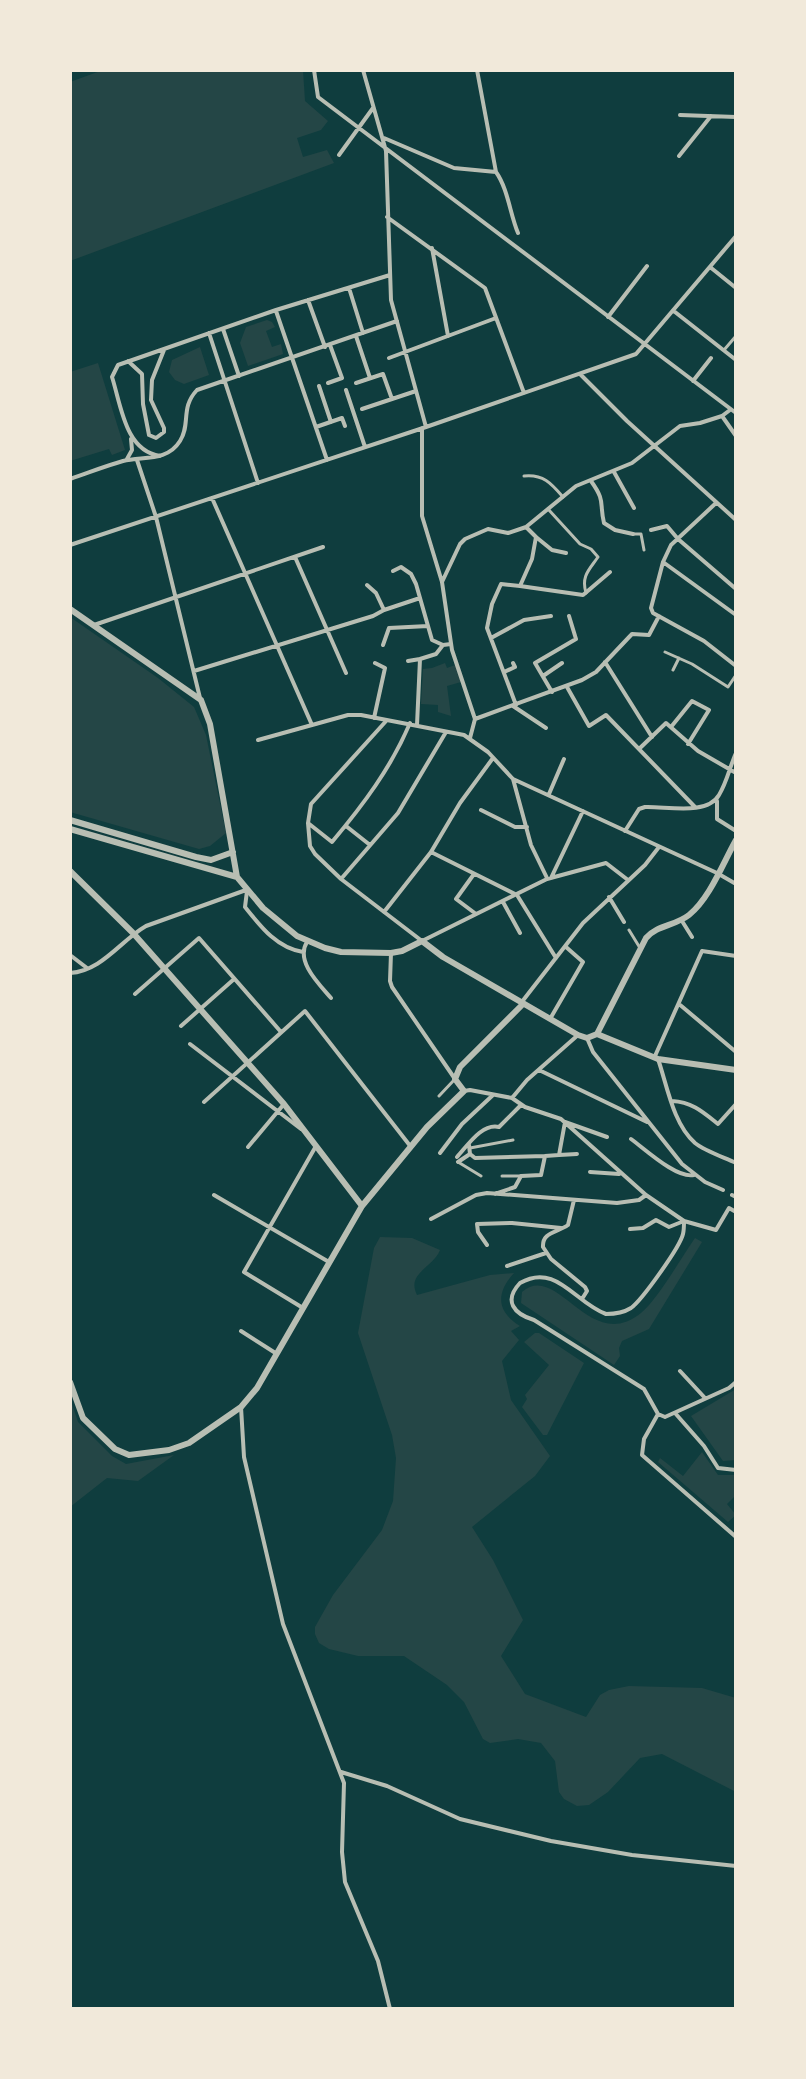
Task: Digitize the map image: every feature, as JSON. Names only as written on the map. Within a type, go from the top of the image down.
[{"type":"street","points":[[314,70],[318,97],[733,411],[700,423],[680,426],[632,463],[576,486],[526,527],[514,533],[488,529],[465,539],[442,582]]},
{"type":"street","points":[[477,70],[496,172],[503,181],[518,233]]},
{"type":"street","points":[[365,72],[386,151],[391,300],[424,428],[422,516],[442,582],[451,644],[475,719],[470,738]]},
{"type":"street","points":[[339,155],[373,108]]},
{"type":"street","points":[[680,115],[736,117]]},
{"type":"street","points":[[679,156],[711,116]]},
{"type":"street","points":[[384,138],[454,168],[496,172]]},
{"type":"street","points":[[387,217],[485,288],[524,393]]},
{"type":"street","points":[[70,545],[636,354],[646,346],[736,236]]},
{"type":"street","points":[[432,248],[448,336]]},
{"type":"street","points":[[608,317],[647,266]]},
{"type":"street","points":[[710,267],[736,288]]},
{"type":"street","points":[[127,459],[132,450],[131,437],[112,377],[118,365],[276,310],[390,275]]},
{"type":"street","points":[[349,288],[363,333]]},
{"type":"street","points":[[308,300],[342,378],[328,383]]},
{"type":"street","points":[[276,310],[327,460]]},
{"type":"street","points":[[674,311],[736,360]]},
{"type":"street","points":[[389,358],[496,318]]},
{"type":"street","points":[[70,479],[127,459],[160,456],[180,442],[190,397],[197,390],[227,384],[239,376],[397,321]]},
{"type":"street","points":[[222,328],[239,376]]},
{"type":"street","points":[[209,333],[258,483]]},
{"type":"street","points":[[356,336],[370,378]]},
{"type":"street","points":[[724,350],[736,336]]},
{"type":"street","points":[[128,361],[142,374],[146,423],[149,435],[156,438],[164,432],[164,428],[153,409],[152,380],[165,348]]},
{"type":"street","points":[[693,381],[711,358]]},
{"type":"street","points":[[356,383],[383,374],[392,399]]},
{"type":"street","points":[[580,374],[736,520]]},
{"type":"street","points":[[319,386],[331,422]]},
{"type":"street","points":[[346,390],[365,447]]},
{"type":"street","points":[[362,409],[416,391]]},
{"type":"street","points":[[722,416],[736,436]]},
{"type":"street","points":[[316,427],[342,418],[345,426]]},
{"type":"street","points":[[131,437],[143,451],[160,456]]},
{"type":"street","points":[[137,460],[156,517],[201,700],[210,724],[237,877]]},
{"type":"street","points":[[614,472],[634,508]]},
{"type":"street","points":[[524,476],[543,478],[563,497]]},
{"type":"street","points":[[591,481],[605,507],[604,523],[615,530],[641,534],[644,550]]},
{"type":"street","points":[[212,498],[312,725]]},
{"type":"street","points":[[716,503],[671,545],[663,562],[651,608],[659,616],[704,641],[736,666]]},
{"type":"street","points":[[548,509],[580,544],[598,557],[587,569],[583,583],[586,593]]},
{"type":"street","points":[[651,530],[667,526],[736,589]]},
{"type":"street","points":[[526,527],[552,550],[566,553]]},
{"type":"street","points":[[520,586],[532,559],[536,537]]},
{"type":"street","points":[[94,625],[323,547]]},
{"type":"street","points":[[295,557],[346,673]]},
{"type":"street","points":[[663,562],[736,615]]},
{"type":"street","points":[[393,571],[401,567],[409,572],[432,640],[443,645],[451,644]]},
{"type":"street","points":[[546,728],[514,705],[487,628],[501,584],[570,595],[586,593],[610,572]]},
{"type":"street","points":[[367,585],[376,593],[384,610]]},
{"type":"street","points":[[194,671],[420,598]]},
{"type":"street","points":[[70,609],[201,700]]},
{"type":"street","points":[[491,638],[524,620],[551,616]]},
{"type":"street","points":[[552,692],[535,663],[576,639],[569,616]]},
{"type":"street","points":[[475,719],[552,692],[596,672],[632,634],[649,635],[659,616]]},
{"type":"street","points":[[383,645],[389,628],[398,625],[428,626]]},
{"type":"street","points":[[408,661],[420,661],[436,654],[443,645]]},
{"type":"street","points":[[665,652],[692,664],[728,687],[736,675]]},
{"type":"street","points":[[673,670],[679,658]]},
{"type":"street","points":[[417,725],[420,661]]},
{"type":"street","points":[[605,662],[652,737]]},
{"type":"street","points":[[374,718],[385,668],[375,663]]},
{"type":"street","points":[[504,672],[515,667],[513,663]]},
{"type":"street","points":[[543,676],[562,663]]},
{"type":"street","points":[[567,686],[589,726],[606,715],[695,807]]},
{"type":"street","points":[[671,727],[692,701],[709,710],[688,744]]},
{"type":"street","points":[[258,740],[348,715],[410,723],[470,738],[513,779],[531,845],[549,878]]},
{"type":"street","points":[[387,720],[311,804],[308,823],[310,846],[341,879],[443,957],[578,1035],[587,1038],[597,1034],[640,948],[654,930],[682,921],[695,910],[736,840]]},
{"type":"street","points":[[308,823],[332,842],[366,801],[392,761],[410,723]]},
{"type":"street","points":[[639,749],[666,723],[688,744],[736,773]]},
{"type":"street","points":[[341,879],[398,813],[446,732]]},
{"type":"street","points":[[736,753],[715,806],[717,819],[736,831]]},
{"type":"street","points":[[384,912],[431,852],[460,803],[493,757]]},
{"type":"street","points":[[550,793],[564,759]]},
{"type":"street","points":[[513,779],[550,793],[736,884]]},
{"type":"street","points":[[625,831],[639,809],[695,807],[710,804],[718,798]]},
{"type":"street","points":[[481,810],[515,827],[527,827]]},
{"type":"street","points":[[549,878],[583,810]]},
{"type":"street","points":[[70,820],[211,860],[233,852]]},
{"type":"street","points":[[346,826],[370,845]]},
{"type":"street","points":[[70,829],[237,877],[263,908],[307,942],[341,952],[402,951],[563,873],[606,863],[628,880]]},
{"type":"street","points":[[439,1096],[455,1079],[460,1067],[514,1013],[583,923],[645,865],[659,847]]},
{"type":"street","points":[[431,852],[517,895],[556,958]]},
{"type":"street","points":[[70,871],[133,933],[284,1104],[362,1206]]},
{"type":"street","points":[[474,874],[456,899],[476,914]]},
{"type":"street","points":[[70,973],[94,968],[133,933],[146,926],[248,889]]},
{"type":"street","points":[[248,889],[245,907],[257,922],[282,945],[303,952]]},
{"type":"street","points":[[609,897],[624,922]]},
{"type":"street","points":[[503,902],[520,933]]},
{"type":"street","points":[[682,921],[692,937]]},
{"type":"street","points":[[629,930],[640,948]]},
{"type":"street","points":[[135,994],[199,938],[281,1032]]},
{"type":"street","points":[[307,942],[303,952],[316,981],[331,998]]},
{"type":"street","points":[[550,1019],[583,962],[566,947]]},
{"type":"street","points":[[736,956],[702,951],[656,1059],[685,1130],[695,1143],[736,1163]]},
{"type":"street","points":[[391,953],[392,987],[464,1091],[512,1098],[523,1106],[607,1137]]},
{"type":"street","points":[[70,955],[88,969]]},
{"type":"street","points":[[181,1026],[234,980]]},
{"type":"street","points":[[679,1002],[736,1052]]},
{"type":"street","points":[[204,1102],[305,1011],[411,1147]]},
{"type":"street","points":[[597,1034],[656,1059],[736,1070]]},
{"type":"street","points":[[512,1098],[578,1035]]},
{"type":"street","points":[[587,1038],[593,1052],[682,1164],[694,1175],[723,1190]]},
{"type":"street","points":[[190,1044],[306,1133]]},
{"type":"street","points":[[539,1070],[649,1123]]},
{"type":"street","points":[[70,1382],[83,1418],[115,1449],[129,1455],[180,1447],[241,1407],[257,1388],[362,1206],[411,1147],[464,1091]]},
{"type":"street","points":[[440,1153],[462,1124],[493,1095]]},
{"type":"street","points":[[672,1101],[695,1106],[718,1124],[736,1104]]},
{"type":"street","points":[[248,1147],[284,1104]]},
{"type":"street","points":[[458,1160],[488,1125],[499,1127],[523,1106]]},
{"type":"street","points":[[559,1155],[565,1122]]},
{"type":"street","points":[[565,1122],[646,1195],[684,1221],[716,1230],[729,1208],[736,1212]]},
{"type":"street","points":[[631,1139],[679,1173],[694,1175]]},
{"type":"street","points":[[458,1160],[469,1149],[489,1142],[513,1140]]},
{"type":"street","points":[[303,1308],[244,1272],[316,1146]]},
{"type":"street","points":[[469,1149],[475,1158],[577,1154]]},
{"type":"street","points":[[502,1176],[541,1175],[545,1156]]},
{"type":"street","points":[[458,1160],[481,1176]]},
{"type":"street","points":[[590,1172],[621,1174]]},
{"type":"street","points":[[495,1194],[515,1187],[521,1176]]},
{"type":"street","points":[[214,1195],[329,1262]]},
{"type":"street","points":[[431,1219],[476,1195],[527,1195],[617,1203],[639,1200],[646,1195]]},
{"type":"street","points":[[574,1200],[571,1219],[564,1228],[544,1238],[543,1247],[585,1287],[587,1291],[582,1299]]},
{"type":"street","points":[[630,1229],[643,1228],[656,1220],[669,1227],[684,1221]]},
{"type":"street","points":[[684,1221],[679,1243],[647,1291],[633,1307],[621,1313],[606,1314],[556,1279],[542,1276],[523,1280],[514,1289],[512,1305],[518,1315],[534,1320],[644,1389],[658,1414],[665,1417],[736,1382]]},
{"type":"street","points":[[487,1245],[481,1239],[477,1224],[512,1223],[564,1228]]},
{"type":"street","points":[[507,1266],[546,1253]]},
{"type":"street","points":[[241,1331],[277,1354]]},
{"type":"street","points":[[680,1371],[705,1398]]},
{"type":"street","points":[[241,1407],[244,1457],[283,1624],[341,1772],[345,1790],[342,1852],[345,1882],[378,1961],[390,2009]]},
{"type":"street","points":[[675,1413],[704,1446],[718,1468],[736,1470]]},
{"type":"street","points":[[658,1414],[644,1439],[642,1455],[736,1537]]},
{"type":"street","points":[[341,1772],[387,1786],[460,1819],[536,1838],[632,1855],[736,1866]]},
{"type":"shaded area","points":[[103,70],[303,70],[305,101],[328,121],[321,130],[297,138],[303,157],[327,150],[334,163],[70,261],[70,82]]},
{"type":"shaded area","points":[[267,320],[275,327],[266,331],[272,347],[281,344],[283,354],[248,366],[240,343],[246,327]]},
{"type":"shaded area","points":[[200,347],[209,375],[184,384],[175,380],[169,372],[172,360]]},
{"type":"shaded area","points":[[98,363],[125,450],[112,455],[109,449],[70,461],[70,372]]},
{"type":"shaded area","points":[[70,617],[194,707],[206,735],[226,833],[210,846],[199,849],[70,812]]},
{"type":"shaded area","points":[[445,663],[447,668],[455,665],[461,682],[447,686],[451,716],[438,712],[438,705],[421,704],[423,669]]},
{"type":"shaded area","points":[[380,1237],[412,1238],[440,1250],[415,1281],[417,1295],[490,1275],[514,1273],[504,1288],[501,1301],[506,1314],[520,1326],[511,1331],[519,1340],[502,1361],[511,1400],[550,1456],[535,1476],[472,1527],[493,1560],[523,1620],[501,1656],[525,1694],[586,1717],[600,1695],[629,1686],[702,1688],[736,1698],[736,1792],[662,1754],[640,1758],[608,1792],[589,1805],[577,1806],[564,1799],[559,1792],[555,1761],[541,1743],[518,1739],[490,1743],[483,1739],[464,1702],[447,1685],[404,1656],[358,1656],[329,1649],[319,1643],[315,1627],[333,1595],[382,1530],[393,1501],[396,1458],[392,1435],[358,1333],[374,1248]]},
{"type":"shaded area","points":[[695,1238],[702,1242],[649,1329],[622,1341],[620,1356],[614,1365],[521,1303],[522,1292],[535,1286],[548,1288],[590,1317],[606,1323],[622,1323],[648,1307]]},
{"type":"shaded area","points":[[535,1333],[584,1363],[547,1435],[543,1435],[522,1407],[527,1399],[525,1395],[549,1365],[524,1342]]},
{"type":"shaded area","points":[[736,1389],[736,1460],[723,1461],[691,1416]]},
{"type":"shaded area","points":[[70,1398],[78,1422],[112,1456],[126,1464],[174,1455],[138,1481],[107,1478],[70,1507]]},
{"type":"shaded area","points":[[702,1452],[718,1475],[736,1475],[736,1495],[727,1504],[736,1515],[728,1522],[658,1462],[660,1458],[683,1476]]}]
